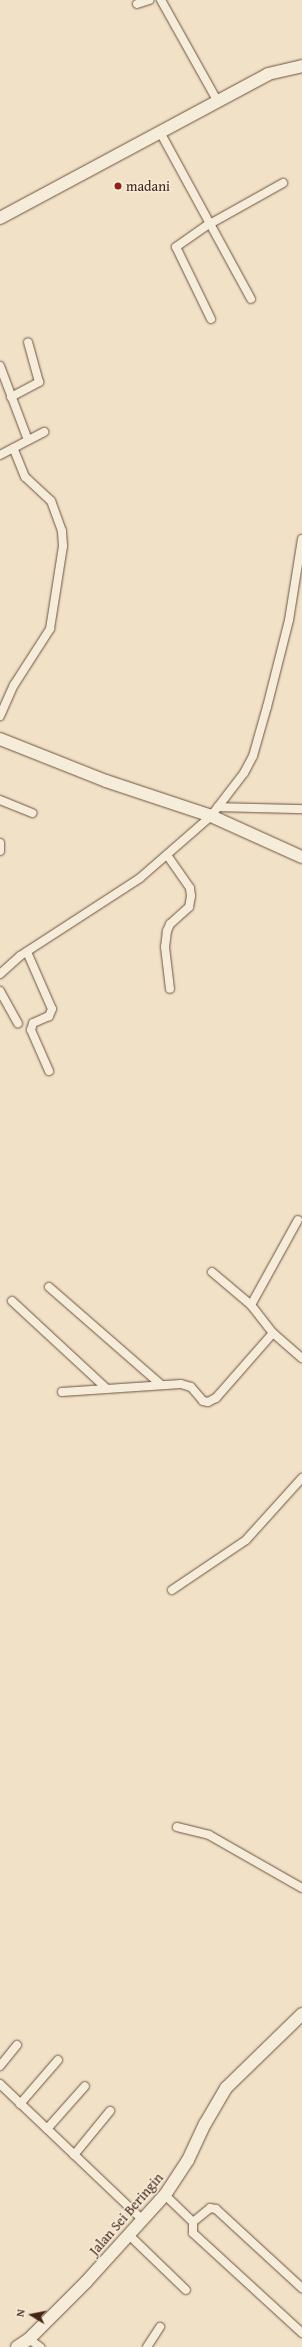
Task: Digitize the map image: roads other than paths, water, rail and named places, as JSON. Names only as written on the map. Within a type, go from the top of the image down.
[{"type":"street","points":[[137,4],[149,0]]},
{"type":"street","points":[[161,0],[217,100]]},
{"type":"street","points":[[0,218],[217,100],[268,74],[302,66]]},
{"type":"street","points":[[160,132],[208,225],[251,299]]},
{"type":"street","points":[[211,319],[176,252],[176,247],[208,225],[284,183]]},
{"type":"street","points":[[10,397],[39,382],[28,342]]},
{"type":"street","points":[[0,366],[10,397],[28,440]]},
{"type":"street","points":[[0,455],[44,432]]},
{"type":"street","points":[[0,716],[14,685],[50,629],[63,546],[62,530],[51,501],[25,477],[13,448]]},
{"type":"street","points":[[0,974],[27,952],[140,878],[214,812],[244,773],[260,736],[289,620],[302,539]]},
{"type":"street","points":[[0,739],[106,781],[214,812],[302,857]]},
{"type":"street","points":[[0,800],[33,813]]},
{"type":"street","points":[[214,812],[302,809]]},
{"type":"street","points":[[0,843],[0,851]]},
{"type":"street","points":[[167,855],[190,888],[191,896],[189,907],[167,931],[166,947],[170,990]]},
{"type":"street","points":[[27,952],[52,1009],[49,1016],[33,1024],[31,1030],[49,1071]]},
{"type":"street","points":[[0,991],[18,1023]]},
{"type":"street","points":[[251,1305],[298,1220]]},
{"type":"street","points":[[212,1272],[251,1305],[273,1333],[302,1358]]},
{"type":"street","points":[[49,1287],[160,1384]]},
{"type":"street","points":[[12,1301],[107,1388]]},
{"type":"street","points":[[62,1392],[160,1384],[185,1384],[203,1401],[212,1401],[273,1333]]},
{"type":"street","points":[[172,1590],[246,1540],[302,1478]]},
{"type":"street","points":[[176,1826],[209,1836],[302,1888]]},
{"type":"street","name":"Jalan Sei Beringin","points":[[17,2347],[29,2339],[129,2235],[165,2195],[188,2160],[205,2124],[226,2088],[287,2031],[302,2014]]},
{"type":"street","points":[[0,2066],[17,2045]]},
{"type":"street","points":[[20,2104],[58,2060]]},
{"type":"street","points":[[0,2084],[143,2220]]},
{"type":"street","points":[[47,2129],[85,2086]]},
{"type":"street","points":[[74,2155],[110,2111]]},
{"type":"street","points":[[165,2195],[193,2222],[193,2233],[302,2333]]},
{"type":"street","points":[[193,2222],[210,2208],[216,2209],[302,2288]]},
{"type":"street","points":[[129,2235],[186,2290]]},
{"type":"street","points":[[146,2347],[160,2327]]},
{"type":"street","points":[[29,2339],[40,2347]]},
{"type":"place","name":"madani","points":[[118,186]]}]
